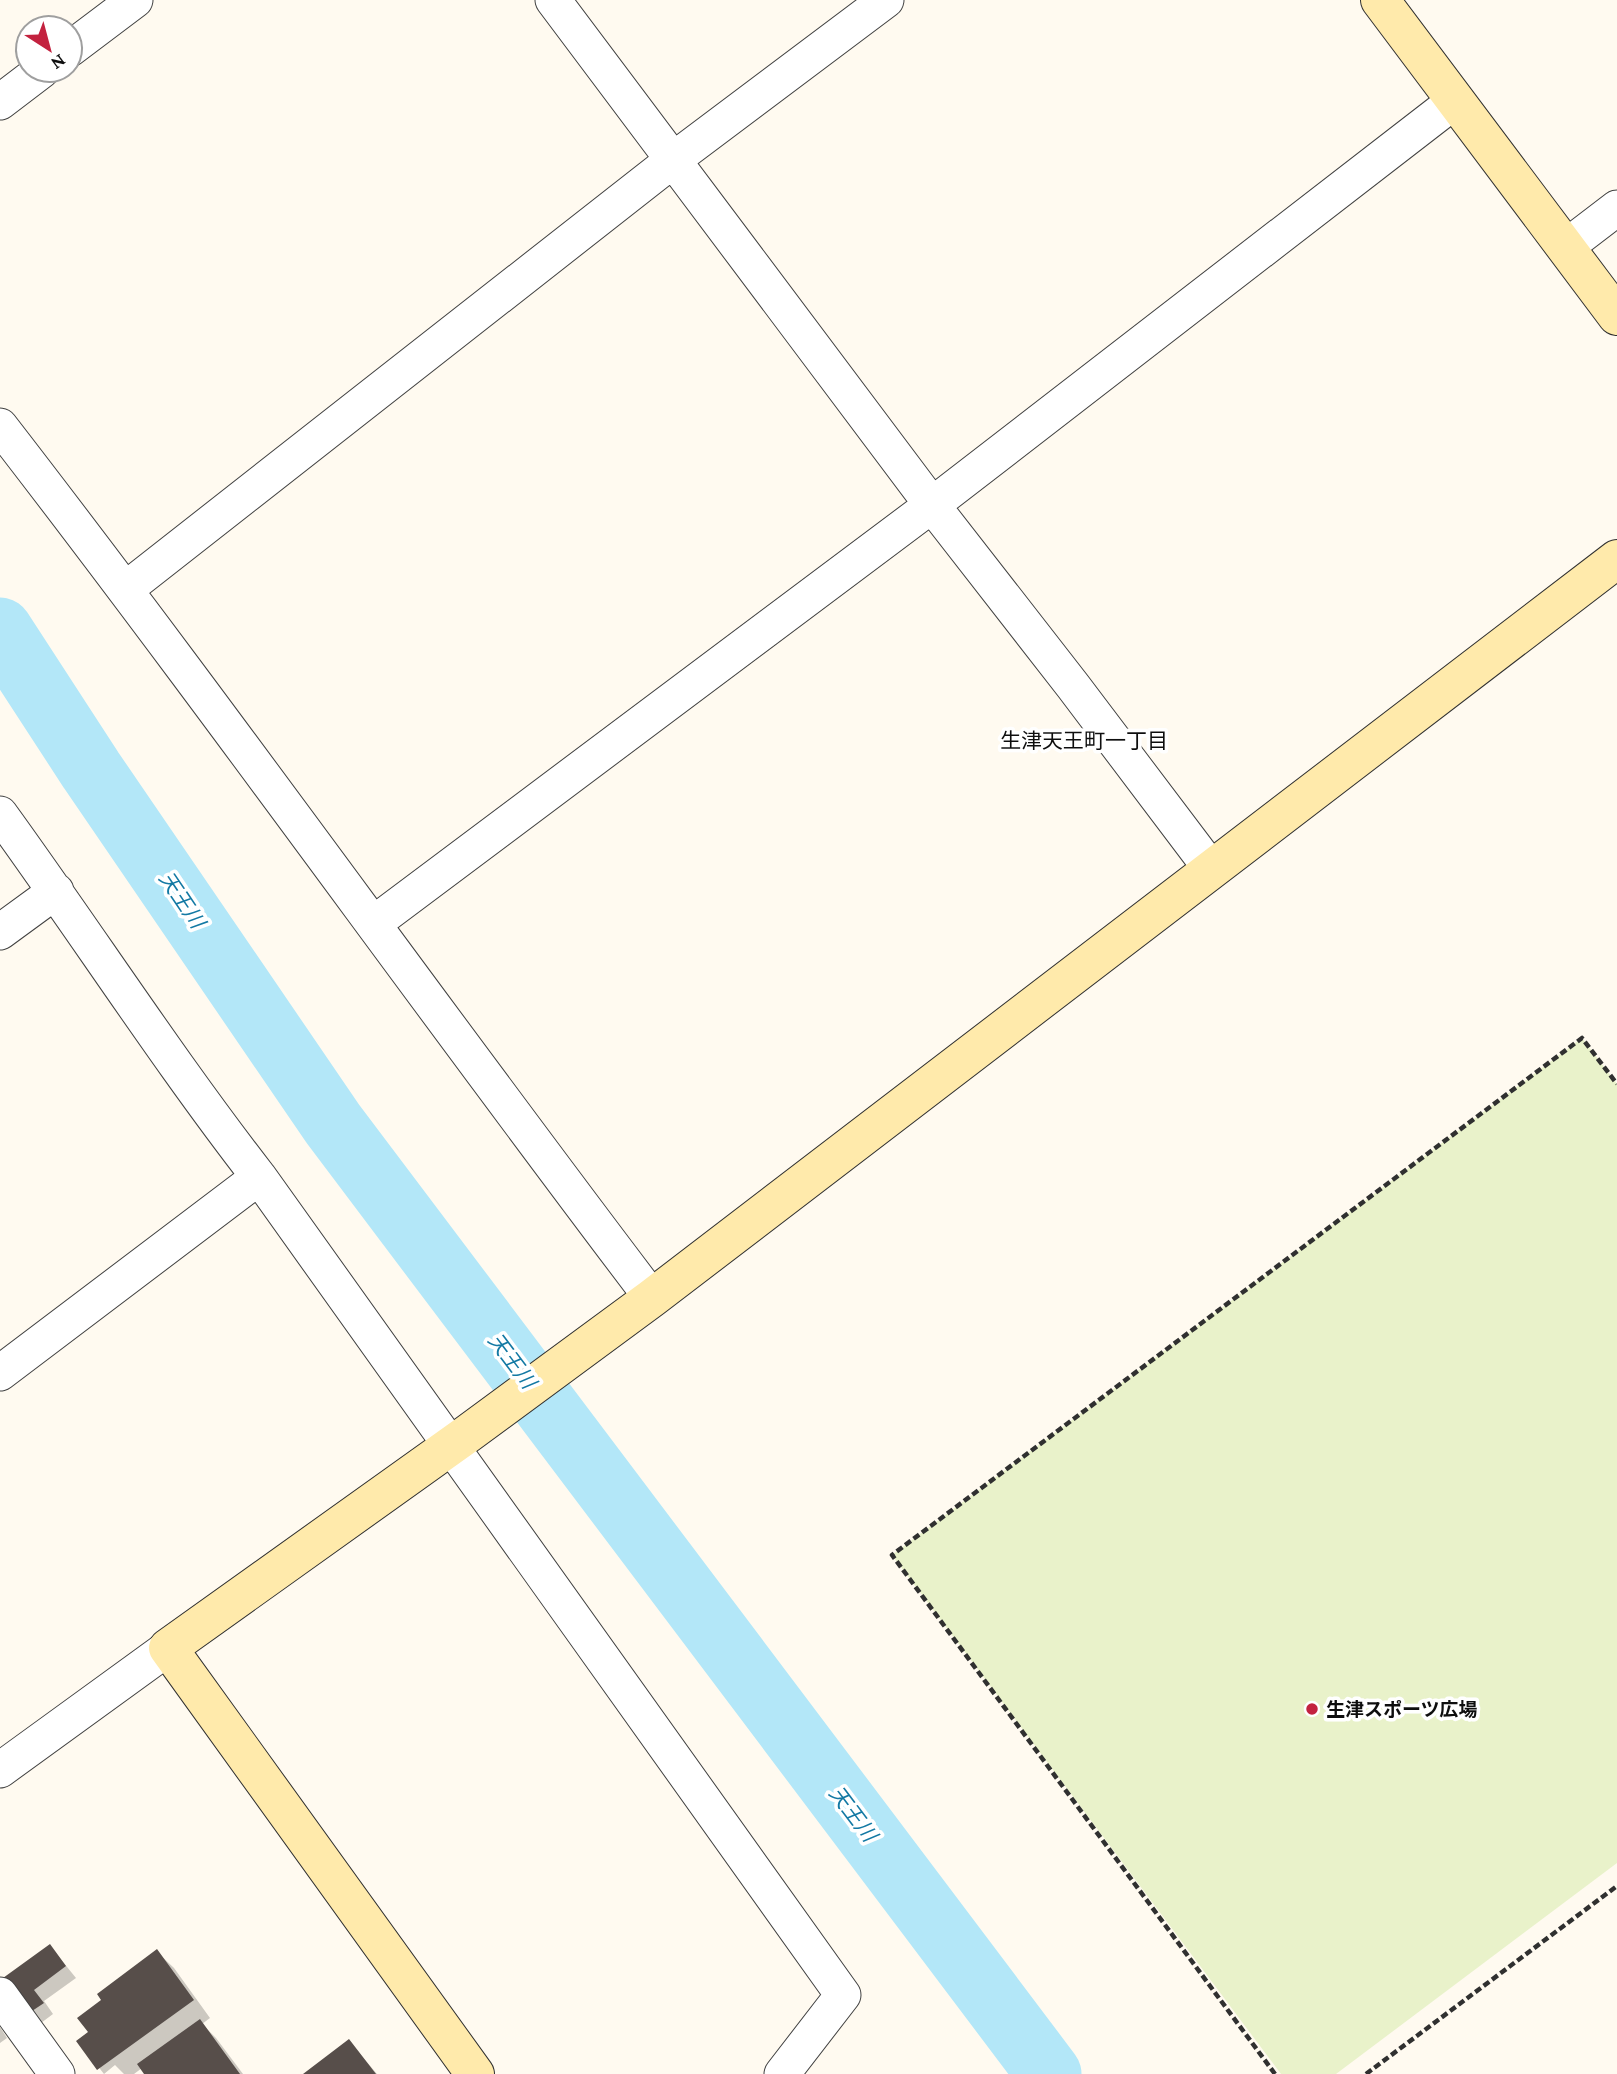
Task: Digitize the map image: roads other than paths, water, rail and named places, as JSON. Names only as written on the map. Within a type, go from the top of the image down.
[{"type":"street","points":[[84,38],[135,0]]},
{"type":"street","points":[[553,0],[932,505],[1212,870]]},
{"type":"street","points":[[126,589],[673,160],[886,0]]},
{"type":"street","points":[[1380,0],[1617,316]]},
{"type":"street","points":[[0,102],[24,84]]},
{"type":"street","points":[[373,924],[932,505],[1456,100]]},
{"type":"street","points":[[1566,247],[1617,208]]},
{"type":"street","points":[[0,426],[126,589],[373,924],[640,1306]]},
{"type":"street","points":[[0,1770],[640,1306],[1617,559]]},
{"type":"street","points":[[0,814],[204,1105],[458,1440],[843,1995],[782,2074]]},
{"type":"street","points":[[0,932],[56,891]]},
{"type":"street","points":[[0,1373],[260,1177]]},
{"type":"street","points":[[168,1648],[475,2074]]},
{"type":"street","points":[[0,1995],[57,2074]]},
{"type":"waterway","name":"天王川","points":[[0,630],[91,770],[333,1124],[1049,2074]]},
{"type":"place","name":"生津スポーツ広場","points":[[1312,1709]]},
{"type":"district","name":"生津天王町一丁目","points":[[1084,741]]}]
